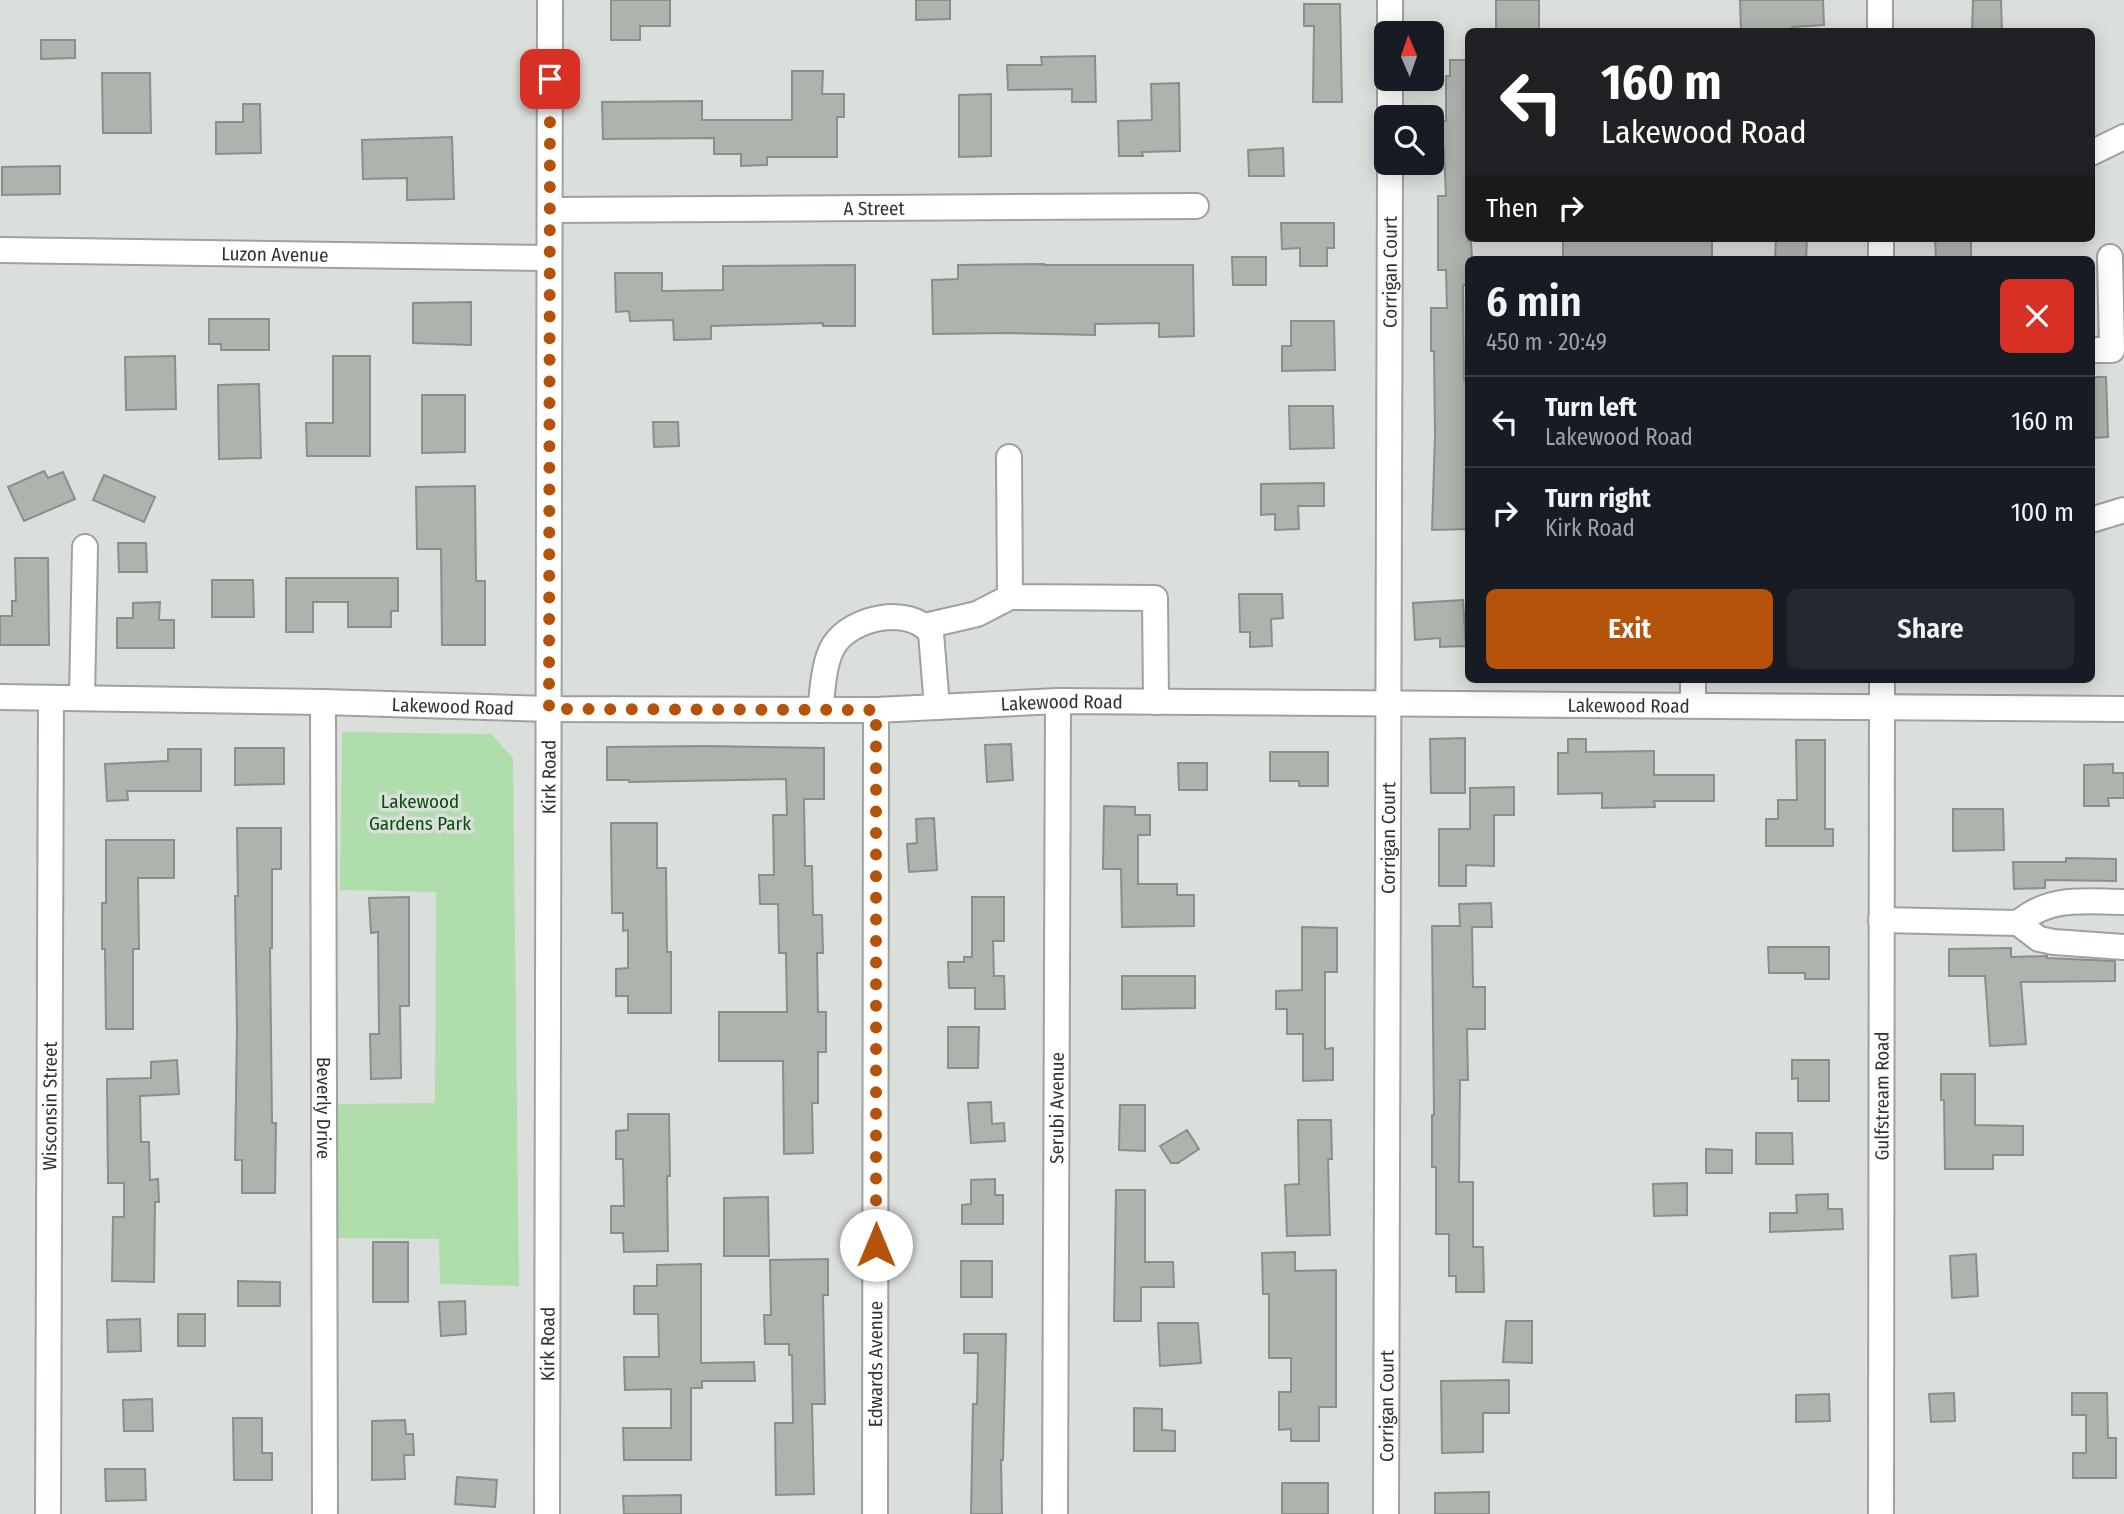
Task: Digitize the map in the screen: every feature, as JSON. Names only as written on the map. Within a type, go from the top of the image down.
[{"type":"street","name":"Kirk Road","points":[[547,1514],[550,0]]},
{"type":"street","points":[[1390,0],[1390,21]]},
{"type":"street","points":[[1880,0],[1880,28]]},
{"type":"street","points":[[2095,151],[2124,137]]},
{"type":"street","name":"Corrigan Court","points":[[1386,1514],[1390,175]]},
{"type":"street","name":"A Street","points":[[550,210],[1196,206]]},
{"type":"street","name":"Luzon Avenue","points":[[0,250],[549,258]]},
{"type":"street","points":[[2095,350],[2112,351],[2110,257]]},
{"type":"street","points":[[1009,457],[1010,597]]},
{"type":"street","points":[[2095,519],[2124,510]]},
{"type":"street","points":[[82,698],[85,547]]},
{"type":"street","points":[[925,626],[977,614],[1010,597],[1155,598],[1156,702]]},
{"type":"street","points":[[820,710],[826,666],[834,645],[852,628],[869,621],[893,619],[911,619],[925,626],[931,633],[937,707]]},
{"type":"street","points":[[1693,683],[1693,705]]},
{"type":"street","name":"Gulfstream Road","points":[[1881,1514],[1882,683]]},
{"type":"street","name":"Lakewood Road","points":[[0,697],[549,709],[876,710],[1058,701],[2124,709]]},
{"type":"street","name":"Wisconsin Street","points":[[48,1514],[51,698]]},
{"type":"street","name":"Serubi Avenue","points":[[1055,1514],[1058,701]]},
{"type":"street","name":"Beverly Drive","points":[[323,702],[325,1514]]},
{"type":"street","name":"Edwards Avenue","points":[[875,1514],[876,710]]},
{"type":"street","points":[[2018,923],[2042,906],[2062,901],[2124,902]]},
{"type":"street","points":[[1881,920],[2018,923],[2039,939],[2124,947]]},
{"type":"green space","name":"Lakewood Gardens Park","points":[[342,732],[491,734],[513,758],[519,1286],[440,1284],[439,1239],[335,1238],[338,1104],[435,1103],[436,892],[340,890]]},
{"type":"building","points":[[611,0],[670,0],[670,26],[640,26],[640,40],[611,40]]},
{"type":"building","points":[[916,0],[950,0],[950,19],[916,20]]},
{"type":"building","points":[[1496,0],[1539,0],[1539,28],[1496,28]]},
{"type":"building","points":[[1740,0],[1823,0],[1824,25],[1741,28]]},
{"type":"building","points":[[1973,0],[2001,0],[2002,28],[1972,28]]},
{"type":"building","points":[[1304,4],[1340,4],[1342,102],[1313,102],[1314,26],[1304,26]]},
{"type":"building","points":[[41,40],[75,40],[75,58],[41,59]]},
{"type":"building","points":[[1095,56],[1096,102],[1072,102],[1072,89],[1008,90],[1007,65],[1042,65],[1041,57]]},
{"type":"building","points":[[1450,60],[1465,60],[1465,242],[1471,242],[1472,256],[1465,256],[1463,285],[1465,529],[1432,530],[1435,435],[1431,308],[1447,308],[1446,270],[1438,270],[1438,196],[1446,196],[1446,76],[1450,76]]},
{"type":"building","points":[[792,71],[823,71],[822,94],[844,94],[844,117],[837,117],[837,157],[767,157],[767,165],[741,166],[741,154],[714,154],[714,138],[603,139],[602,102],[702,101],[702,120],[792,120]]},
{"type":"building","points":[[102,73],[150,73],[151,133],[103,133]]},
{"type":"building","points":[[1179,83],[1180,151],[1142,152],[1143,156],[1119,156],[1118,121],[1152,120],[1151,84]]},
{"type":"building","points":[[991,94],[991,156],[959,157],[959,95]]},
{"type":"building","points":[[243,104],[260,104],[261,153],[216,154],[216,122],[243,122]]},
{"type":"building","points":[[452,137],[454,199],[407,200],[407,178],[363,179],[362,140]]},
{"type":"building","points":[[1283,148],[1284,176],[1249,176],[1248,150]]},
{"type":"building","points":[[60,166],[60,194],[2,195],[2,167]]},
{"type":"building","points":[[1281,223],[1334,223],[1334,248],[1327,248],[1327,266],[1300,266],[1300,248],[1282,249]]},
{"type":"building","points":[[1563,242],[1712,242],[1712,256],[1563,256]]},
{"type":"building","points":[[1776,242],[1807,242],[1806,256],[1775,256]]},
{"type":"building","points":[[1935,242],[1971,242],[1971,256],[1936,256]]},
{"type":"building","points":[[1232,257],[1266,257],[1266,285],[1233,285]]},
{"type":"building","points":[[855,265],[855,326],[823,326],[823,323],[711,326],[711,339],[674,340],[673,320],[630,321],[629,311],[616,312],[615,273],[662,273],[662,291],[723,290],[723,266]]},
{"type":"building","points":[[958,265],[1193,265],[1194,336],[1159,337],[1159,323],[1095,324],[1095,335],[933,334],[932,280],[958,279]]},
{"type":"building","points":[[471,302],[471,345],[413,343],[413,303]]},
{"type":"building","points":[[209,319],[269,319],[269,350],[221,350],[221,344],[209,344]]},
{"type":"building","points":[[1291,321],[1334,321],[1335,370],[1282,371],[1282,346],[1291,346]]},
{"type":"building","points":[[175,356],[176,409],[126,410],[125,357]]},
{"type":"building","points":[[333,356],[370,356],[370,456],[307,456],[306,423],[333,423]]},
{"type":"building","points":[[2095,377],[2106,377],[2108,437],[2095,438]]},
{"type":"building","points":[[259,384],[261,458],[219,459],[218,385]]},
{"type":"building","points":[[422,395],[465,395],[465,452],[422,453]]},
{"type":"building","points":[[1289,406],[1333,406],[1334,448],[1290,449]]},
{"type":"building","points":[[653,422],[678,422],[679,446],[654,447]]},
{"type":"building","points":[[44,471],[48,478],[63,472],[75,499],[24,521],[8,487]]},
{"type":"building","points":[[104,475],[155,497],[144,522],[93,500]]},
{"type":"building","points":[[1324,483],[1324,506],[1298,506],[1299,529],[1275,530],[1275,514],[1261,515],[1261,484]]},
{"type":"building","points":[[475,486],[476,581],[485,581],[485,645],[442,645],[441,549],[417,549],[416,487]]},
{"type":"building","points":[[118,543],[146,543],[147,572],[119,572]]},
{"type":"building","points":[[15,558],[48,558],[49,645],[0,645],[0,616],[12,616],[12,601],[16,601]]},
{"type":"building","points":[[286,578],[398,578],[398,611],[391,611],[391,627],[348,627],[348,602],[313,602],[313,632],[286,632]]},
{"type":"building","points":[[212,580],[253,580],[254,617],[212,617]]},
{"type":"building","points":[[1239,594],[1282,594],[1283,618],[1271,619],[1272,646],[1250,647],[1250,632],[1240,632]]},
{"type":"building","points":[[1463,600],[1465,646],[1440,647],[1440,638],[1415,640],[1413,603]]},
{"type":"building","points":[[160,602],[159,620],[174,620],[174,648],[117,648],[117,618],[133,618],[133,603]]},
{"type":"building","points":[[1465,738],[1465,793],[1431,793],[1430,739]]},
{"type":"building","points":[[1568,739],[1586,739],[1586,752],[1654,751],[1654,775],[1714,775],[1714,801],[1654,801],[1655,807],[1602,808],[1602,793],[1558,794],[1558,753],[1568,753]]},
{"type":"building","points":[[1796,740],[1825,740],[1825,829],[1833,829],[1833,846],[1766,846],[1766,819],[1778,819],[1778,800],[1797,800]]},
{"type":"building","points":[[1011,744],[1013,780],[987,782],[985,745]]},
{"type":"building","points":[[607,747],[824,748],[824,799],[804,799],[805,866],[812,866],[813,915],[822,915],[823,953],[817,953],[818,1012],[826,1012],[826,1052],[818,1052],[818,1103],[812,1103],[813,1153],[784,1154],[783,1061],[719,1061],[719,1012],[787,1012],[786,953],[779,953],[778,904],[760,904],[759,875],[774,875],[773,815],[787,815],[786,779],[629,782],[607,780]]},
{"type":"building","points":[[235,748],[284,748],[284,784],[235,785]]},
{"type":"building","points":[[168,749],[201,749],[201,791],[127,791],[128,800],[107,801],[105,764],[168,761]]},
{"type":"building","points":[[1270,752],[1328,752],[1328,786],[1299,786],[1299,781],[1270,781]]},
{"type":"building","points":[[1178,763],[1207,763],[1207,790],[1179,790]]},
{"type":"building","points":[[2113,764],[2113,773],[2124,773],[2124,798],[2108,798],[2109,806],[2084,806],[2084,765]]},
{"type":"building","points":[[1514,787],[1514,815],[1494,815],[1494,866],[1466,865],[1466,886],[1439,886],[1439,829],[1470,829],[1470,788]]},
{"type":"building","points":[[1104,806],[1135,807],[1135,815],[1150,815],[1150,835],[1138,835],[1138,884],[1177,884],[1177,895],[1194,895],[1194,926],[1122,927],[1121,869],[1103,869]]},
{"type":"building","points":[[1953,809],[2003,809],[2004,850],[1953,851]]},
{"type":"building","points":[[934,818],[937,870],[909,872],[907,844],[917,843],[916,819]]},
{"type":"building","points":[[611,823],[657,823],[657,868],[666,868],[667,952],[671,952],[671,1013],[628,1013],[628,996],[616,996],[616,969],[628,968],[628,930],[623,931],[623,913],[612,913]]},
{"type":"building","points":[[237,828],[281,828],[281,869],[272,869],[270,948],[272,1123],[276,1123],[275,1193],[242,1193],[242,1160],[235,1160]]},
{"type":"building","points":[[106,840],[174,840],[174,878],[138,878],[139,949],[133,949],[133,1029],[106,1029],[102,903],[106,903]]},
{"type":"building","points":[[2066,858],[2116,859],[2116,881],[2045,880],[2045,888],[2014,889],[2013,862],[2066,862]]},
{"type":"building","points":[[409,897],[409,1006],[400,1006],[401,1078],[371,1079],[370,1034],[379,1034],[378,932],[371,933],[369,898]]},
{"type":"building","points":[[972,897],[1004,897],[1004,941],[993,941],[994,976],[1004,976],[1005,1009],[975,1009],[975,988],[949,988],[948,962],[964,962],[964,957],[972,957]]},
{"type":"building","points":[[1491,903],[1492,927],[1472,927],[1473,987],[1485,987],[1485,1029],[1467,1029],[1468,1080],[1460,1080],[1459,1182],[1473,1182],[1473,1247],[1483,1247],[1484,1292],[1456,1292],[1456,1276],[1449,1276],[1449,1234],[1436,1234],[1436,1167],[1432,1167],[1432,926],[1460,926],[1459,904]]},
{"type":"building","points":[[1302,927],[1337,928],[1337,972],[1325,972],[1325,1049],[1333,1048],[1333,1080],[1303,1081],[1303,1034],[1287,1034],[1287,1009],[1276,1009],[1276,991],[1302,990]]},
{"type":"building","points":[[1768,947],[1829,947],[1829,979],[1805,979],[1805,973],[1769,973]]},
{"type":"building","points":[[2011,948],[2011,957],[2047,956],[2115,961],[2115,981],[2021,982],[2026,1044],[1990,1046],[1985,976],[1949,976],[1949,949]]},
{"type":"building","points":[[1122,976],[1195,976],[1195,1008],[1122,1009]]},
{"type":"building","points":[[948,1027],[979,1027],[978,1068],[948,1068]]},
{"type":"building","points":[[177,1060],[179,1094],[140,1096],[141,1142],[149,1142],[150,1180],[158,1179],[159,1202],[155,1202],[154,1282],[112,1281],[113,1217],[124,1217],[124,1183],[108,1183],[107,1079],[151,1078],[151,1062]]},
{"type":"building","points":[[1792,1060],[1829,1060],[1829,1101],[1798,1101],[1798,1078],[1792,1079]]},
{"type":"building","points":[[1941,1074],[1975,1074],[1975,1125],[2023,1126],[2023,1155],[1993,1155],[1993,1169],[1945,1169]]},
{"type":"building","points":[[991,1102],[992,1124],[1004,1123],[1005,1141],[971,1143],[968,1103]]},
{"type":"building","points":[[1120,1105],[1145,1105],[1145,1151],[1119,1150]]},
{"type":"building","points":[[628,1114],[669,1114],[668,1251],[624,1252],[623,1233],[611,1233],[611,1206],[624,1206],[623,1159],[616,1159],[616,1131],[628,1130]]},
{"type":"building","points":[[1298,1120],[1331,1120],[1332,1159],[1328,1159],[1330,1235],[1287,1236],[1285,1185],[1299,1184]]},
{"type":"building","points":[[1187,1130],[1199,1149],[1178,1163],[1171,1163],[1160,1146]]},
{"type":"building","points":[[1756,1133],[1792,1133],[1793,1164],[1756,1164]]},
{"type":"building","points":[[1706,1149],[1732,1150],[1732,1173],[1706,1173]]},
{"type":"building","points":[[995,1179],[995,1195],[1003,1195],[1003,1224],[962,1224],[962,1205],[971,1204],[971,1180]]},
{"type":"building","points":[[1687,1183],[1687,1215],[1654,1216],[1653,1184]]},
{"type":"building","points":[[1116,1190],[1145,1190],[1145,1262],[1173,1262],[1174,1287],[1141,1287],[1141,1321],[1114,1321]]},
{"type":"building","points":[[1828,1194],[1828,1209],[1842,1209],[1843,1229],[1770,1232],[1770,1213],[1797,1213],[1796,1195]]},
{"type":"building","points":[[768,1197],[769,1256],[724,1256],[724,1198]]},
{"type":"building","points":[[373,1242],[408,1242],[408,1302],[373,1302]]},
{"type":"building","points":[[1295,1252],[1295,1271],[1336,1270],[1336,1407],[1319,1407],[1319,1441],[1291,1441],[1291,1429],[1279,1430],[1279,1392],[1291,1392],[1291,1358],[1269,1358],[1269,1294],[1263,1294],[1262,1253]]},
{"type":"building","points":[[1976,1254],[1978,1296],[1952,1298],[1950,1256]]},
{"type":"building","points":[[828,1259],[828,1295],[823,1295],[825,1404],[812,1404],[814,1494],[776,1495],[775,1423],[793,1423],[792,1355],[789,1355],[789,1344],[765,1344],[764,1315],[771,1315],[770,1260]]},
{"type":"building","points":[[961,1261],[992,1261],[992,1297],[961,1297]]},
{"type":"building","points":[[701,1264],[701,1363],[754,1362],[755,1381],[702,1381],[702,1388],[691,1388],[691,1460],[624,1460],[623,1428],[671,1428],[671,1389],[625,1390],[624,1357],[659,1357],[658,1314],[634,1314],[634,1286],[657,1286],[657,1265]]},
{"type":"building","points":[[238,1281],[280,1282],[280,1306],[238,1306]]},
{"type":"building","points":[[465,1301],[466,1334],[441,1336],[439,1302]]},
{"type":"building","points":[[178,1314],[205,1314],[205,1346],[178,1346]]},
{"type":"building","points":[[140,1319],[141,1351],[108,1352],[107,1320]]},
{"type":"building","points":[[1506,1321],[1532,1321],[1532,1363],[1503,1362]]},
{"type":"building","points":[[1158,1323],[1198,1323],[1201,1363],[1160,1366]]},
{"type":"building","points":[[964,1334],[1006,1334],[1001,1460],[1002,1514],[971,1514],[973,1404],[977,1404],[978,1353],[964,1353]]},
{"type":"building","points":[[1509,1380],[1509,1413],[1483,1413],[1483,1452],[1442,1453],[1441,1381]]},
{"type":"building","points":[[1954,1393],[1955,1421],[1931,1422],[1929,1394]]},
{"type":"building","points":[[2072,1393],[2107,1393],[2108,1438],[2116,1438],[2116,1478],[2073,1478],[2073,1453],[2086,1453],[2086,1415],[2072,1415]]},
{"type":"building","points":[[1829,1394],[1830,1421],[1796,1422],[1796,1395]]},
{"type":"building","points":[[152,1399],[153,1431],[124,1431],[123,1400]]},
{"type":"building","points":[[1134,1408],[1162,1409],[1162,1430],[1175,1431],[1175,1451],[1134,1451]]},
{"type":"building","points":[[233,1418],[262,1418],[262,1453],[272,1453],[272,1480],[234,1480]]},
{"type":"building","points":[[405,1420],[406,1434],[413,1434],[414,1455],[404,1455],[405,1479],[372,1480],[372,1421]]},
{"type":"building","points":[[105,1469],[145,1469],[146,1500],[106,1501]]},
{"type":"building","points":[[457,1477],[497,1480],[495,1507],[455,1504]]},
{"type":"building","points":[[1282,1483],[1328,1483],[1328,1514],[1282,1514]]},
{"type":"building","points":[[1489,1492],[1489,1514],[1435,1514],[1435,1493]]},
{"type":"building","points":[[681,1495],[681,1514],[624,1514],[623,1496]]},
{"type":"route","points":[[550,79],[549,709],[876,710],[876,1245]]}]
